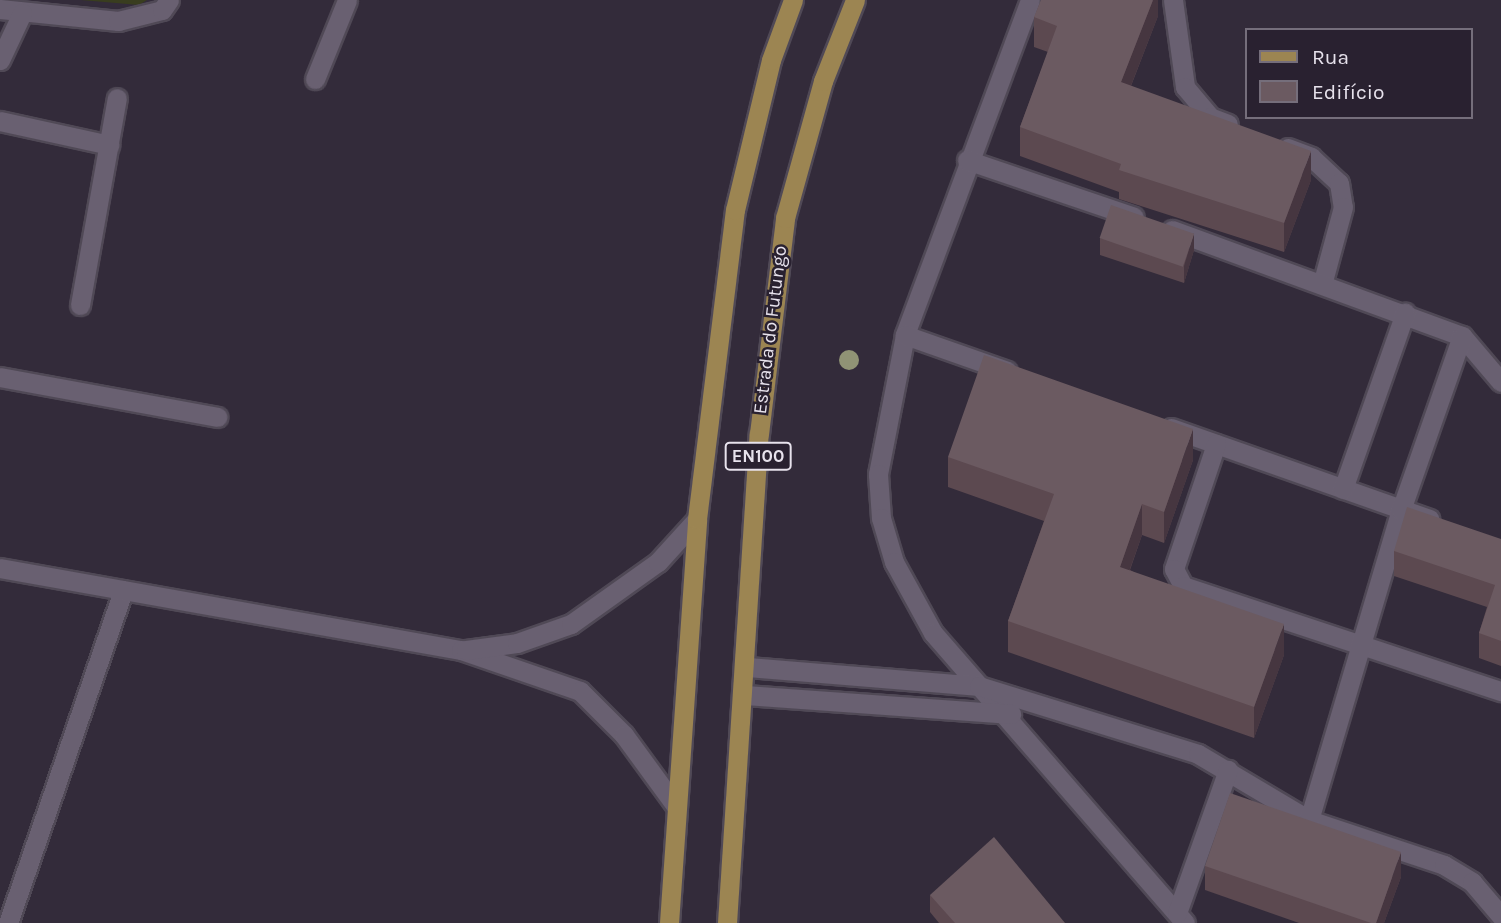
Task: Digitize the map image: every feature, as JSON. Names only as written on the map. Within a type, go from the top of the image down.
[{"type":"main road","name":"EN100","points":[[669,923],[675,805],[697,519],[735,210],[771,60],[793,0]]},
{"type":"main road","name":"Estrada do Futungo","points":[[727,923],[748,667],[759,434],[785,218],[823,81],[855,0]]},
{"type":"street","points":[[0,9],[118,21],[162,10],[169,0]]},
{"type":"street","points":[[315,79],[347,0]]},
{"type":"street","points":[[1030,0],[967,160],[905,335],[878,474],[881,518],[894,562],[933,633],[1181,918]]},
{"type":"street","points":[[1173,0],[1185,88],[1210,117],[1248,132]]},
{"type":"street","points":[[0,60],[22,13]]},
{"type":"street","points":[[80,305],[117,98]]},
{"type":"street","points":[[0,121],[109,145]]},
{"type":"street","points":[[1273,142],[1311,157],[1339,183],[1343,206],[1323,281]]},
{"type":"street","points":[[967,160],[1323,281],[1462,336],[1501,382]]},
{"type":"street","points":[[1343,489],[1405,313]]},
{"type":"street","points":[[905,335],[1022,376]]},
{"type":"street","points":[[1309,820],[1401,510],[1462,336]]},
{"type":"street","points":[[0,377],[217,417]]},
{"type":"street","points":[[1152,421],[1451,526]]},
{"type":"street","points":[[1216,444],[1174,569],[1178,581],[1360,646],[1501,691]]},
{"type":"street","points":[[461,650],[517,643],[571,624],[658,562],[697,519]]},
{"type":"street","points":[[0,568],[461,650],[580,691],[624,735],[675,805]]},
{"type":"street","points":[[8,923],[123,590]]},
{"type":"street","points":[[748,667],[979,686],[1198,754],[1309,820],[1444,865],[1472,883],[1498,914]]},
{"type":"street","points":[[745,695],[1006,716],[1038,704]]},
{"type":"street","points":[[1181,918],[1228,770]]},
{"type":"green space","points":[[81,0],[147,0],[139,5]]},
{"type":"building","points":[[1041,0],[1153,0],[1121,82],[1311,151],[1284,223],[1119,170],[1121,164],[1020,127],[1057,26],[1034,17]]},
{"type":"building","points":[[1111,205],[1194,234],[1183,267],[1100,238]]},
{"type":"building","points":[[984,355],[1193,429],[1164,512],[1142,504],[1120,567],[1284,624],[1254,707],[1008,621],[1054,494],[948,457]]},
{"type":"building","points":[[1407,507],[1501,539],[1501,641],[1479,633],[1495,585],[1394,551]]},
{"type":"building","points":[[1230,793],[1401,852],[1376,923],[1205,866]]},
{"type":"building","points":[[994,837],[1065,923],[955,923],[930,895]]}]
